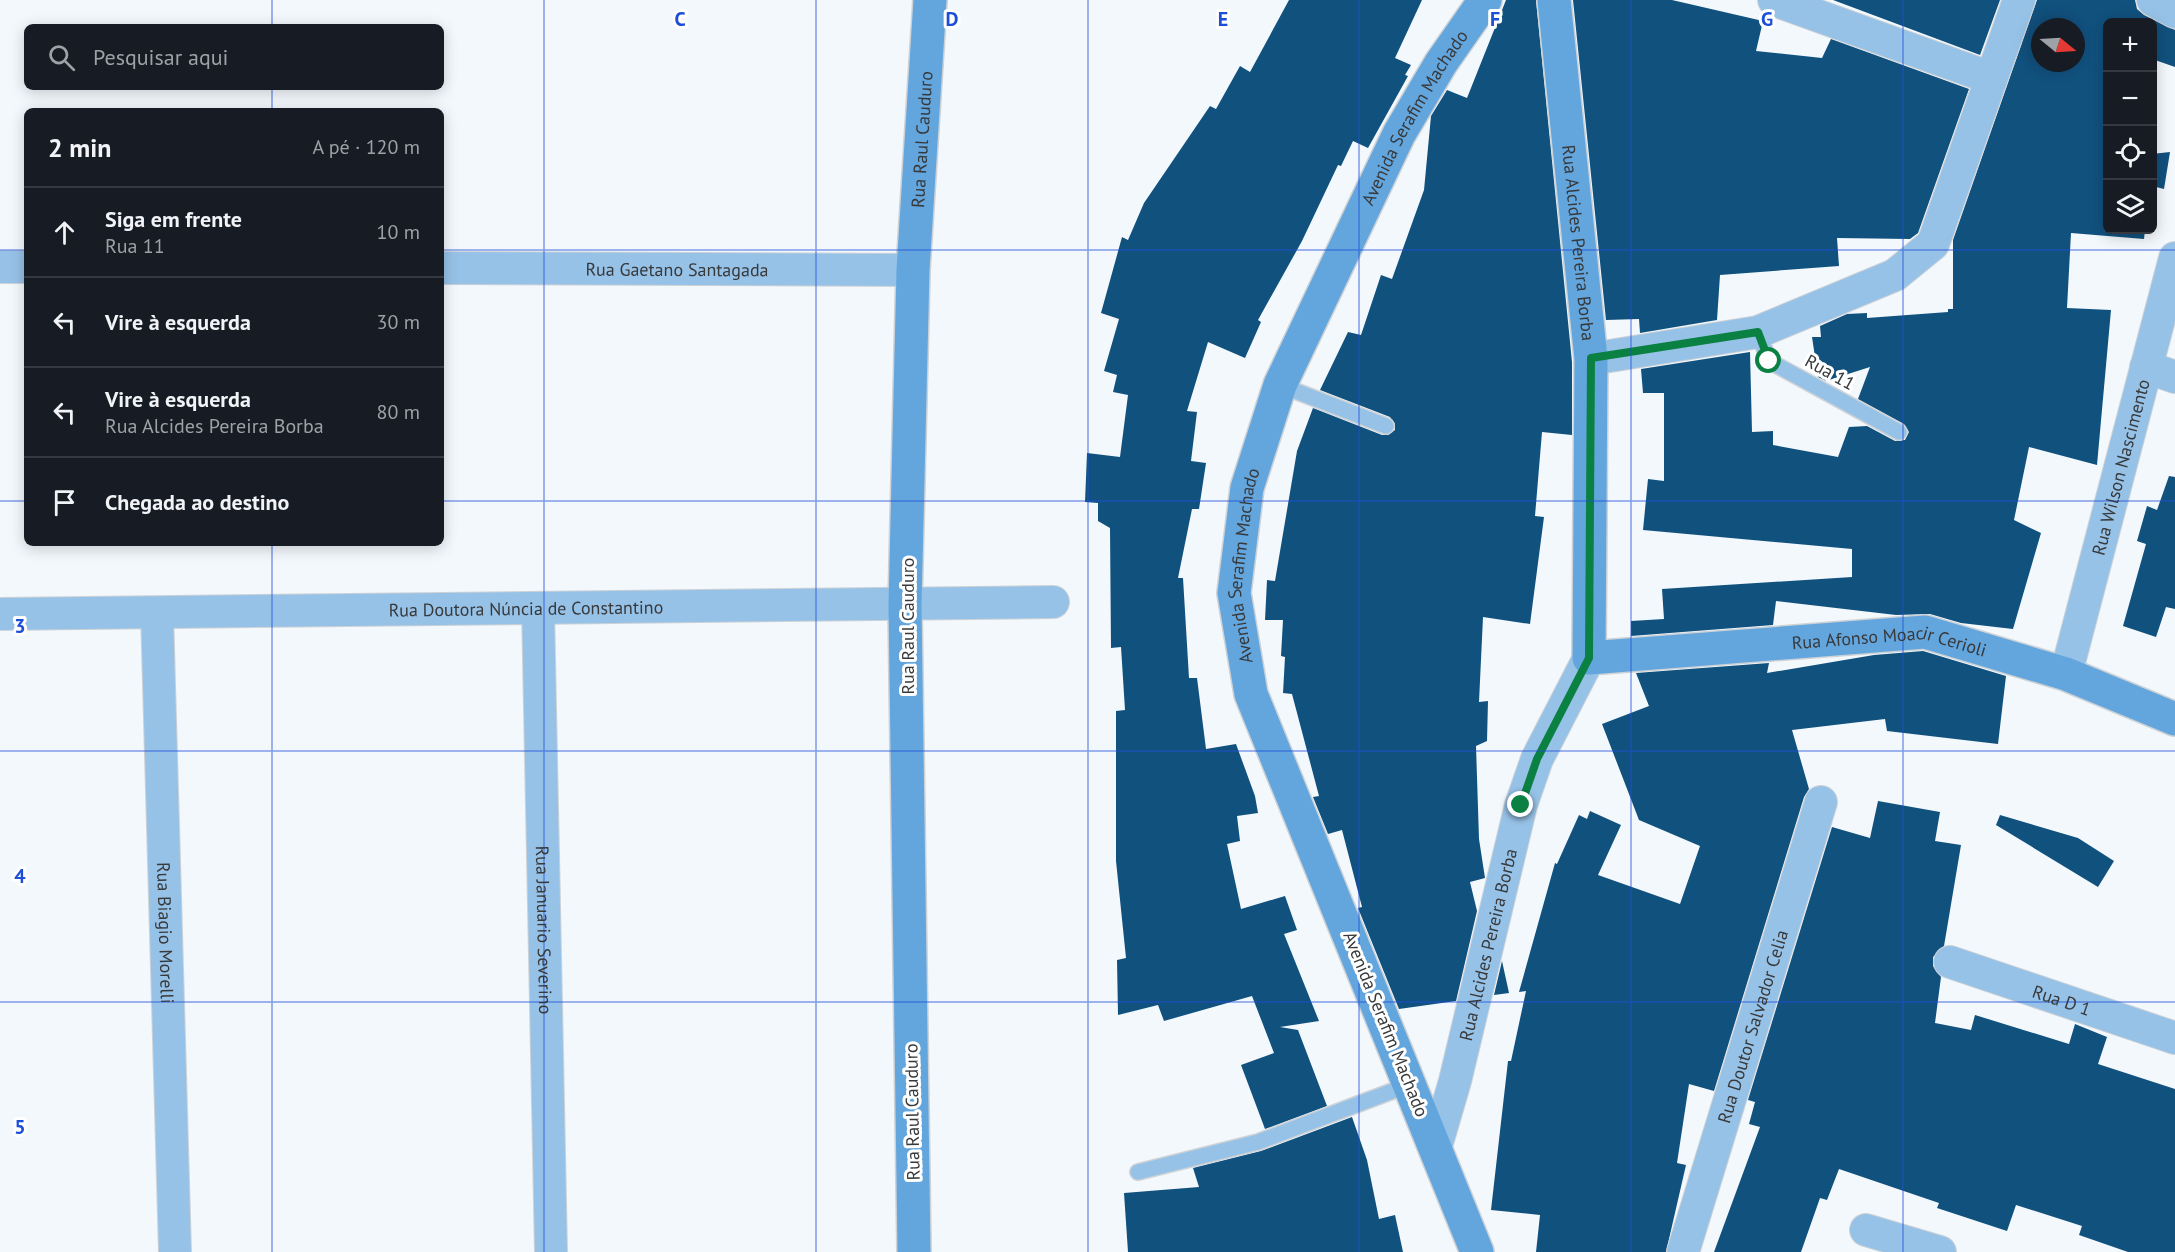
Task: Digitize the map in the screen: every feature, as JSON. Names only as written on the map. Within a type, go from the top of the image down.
[{"type":"street","name":"Rua Raul Cauduro","points":[[914,1252],[905,605],[913,270],[930,0]]},
{"type":"street","name":"Avenida Serafim Machado","points":[[1476,1252],[1436,1146],[1251,694],[1234,594],[1247,488],[1280,385],[1399,134],[1441,63],[1485,0]]},
{"type":"street","name":"Rua Alcides Pereira Borba","points":[[1436,1146],[1455,1081],[1521,805],[1537,759],[1589,658],[1591,358],[1554,0]]},
{"type":"street","points":[[1773,0],[1990,78]]},
{"type":"street","points":[[1591,358],[1758,332],[1895,275],[1933,244],[2019,0]]},
{"type":"street","points":[[2153,0],[2175,12]]},
{"type":"street","name":"Rua Wilson Nascimento","points":[[2066,674],[2161,372],[2175,258]]},
{"type":"street","points":[[0,267],[24,267]]},
{"type":"street","name":"Rua Gaetano Santagada","points":[[444,268],[913,270]]},
{"type":"street","name":"Rua Doutora Núncia de Constantino","points":[[0,614],[1053,602]]},
{"type":"street","name":"Rua Januario Severino","points":[[538,609],[551,1252]]},
{"type":"street","name":"Rua Biagio Morelli","points":[[157,614],[175,1252]]},
{"type":"street","name":"Rua Afonso Moacir Cerioli","points":[[1589,658],[1925,632],[2066,674],[2175,719]]},
{"type":"street","name":"Rua Doutor Salvador Celia","points":[[1683,1252],[1821,802]]},
{"type":"street","name":"Rua D 1","points":[[1950,962],[2175,1038]]},
{"type":"street","points":[[1866,1230],[1940,1252]]},
{"type":"lane","name":"Rua 11","points":[[1758,332],[1769,361],[1899,432]]},
{"type":"lane","points":[[1280,385],[1386,426]]},
{"type":"lane","points":[[1138,1172],[1258,1142],[1410,1084]]},
{"type":"building","points":[[1289,0],[1422,0],[1395,58],[1411,65],[1405,75],[1408,76],[1368,148],[1353,141],[1341,166],[1338,165],[1302,241],[1258,320],[1261,322],[1245,358],[1208,342],[1187,411],[1197,412],[1191,461],[1206,463],[1199,509],[1192,509],[1178,578],[1183,578],[1189,678],[1197,678],[1206,749],[1236,744],[1255,796],[1258,813],[1237,816],[1240,841],[1227,844],[1241,909],[1285,896],[1297,930],[1284,934],[1319,1021],[1280,1027],[1298,1030],[1327,1106],[1265,1129],[1241,1065],[1274,1053],[1252,996],[1164,1021],[1158,1005],[1118,1015],[1117,960],[1126,958],[1116,861],[1116,711],[1125,710],[1121,647],[1111,648],[1110,528],[1098,521],[1098,503],[1085,502],[1087,453],[1120,457],[1128,395],[1113,392],[1117,375],[1104,371],[1119,319],[1101,313],[1122,237],[1128,240],[1144,203],[1210,106],[1216,109],[1240,66],[1250,72]]},
{"type":"building","points":[[1506,0],[1536,0],[1572,362],[1572,435],[1542,432],[1535,516],[1544,517],[1530,624],[1483,617],[1479,702],[1488,701],[1487,741],[1476,746],[1479,839],[1485,878],[1470,882],[1477,911],[1456,1001],[1399,1009],[1358,908],[1362,907],[1342,830],[1328,834],[1313,797],[1319,796],[1292,694],[1283,693],[1285,657],[1281,656],[1283,620],[1265,620],[1267,580],[1275,581],[1297,451],[1313,408],[1382,435],[1388,435],[1395,430],[1395,424],[1390,417],[1320,390],[1348,332],[1361,335],[1381,275],[1392,279],[1424,190],[1431,116],[1447,90],[1467,98]]},
{"type":"building","points":[[1573,0],[1672,0],[1763,21],[1756,51],[1822,58],[1831,39],[1969,89],[1918,233],[1910,239],[1837,238],[1839,266],[1720,275],[1717,320],[1640,333],[1639,319],[1606,320]]},
{"type":"building","points":[[1833,0],[2000,0],[1980,55]]},
{"type":"building","points":[[2037,0],[2135,0],[2137,9],[2150,18],[2103,18],[2103,234],[2145,234],[2144,239],[2071,233],[2067,308],[2111,310],[2097,465],[2029,447],[2014,520],[2041,533],[2013,629],[1961,623],[1930,614],[1896,615],[1776,601],[1773,625],[1631,636],[1631,621],[1664,619],[1662,589],[1852,577],[1852,549],[1643,530],[1648,479],[1664,481],[1664,393],[1643,393],[1641,369],[1750,352],[1752,432],[1773,431],[1773,445],[1838,457],[1849,427],[1867,426],[1895,441],[1905,440],[1909,432],[1904,424],[1858,399],[1870,367],[1826,381],[1818,377],[1812,337],[1821,337],[1820,326],[1847,314],[1867,313],[1867,318],[1948,312],[1948,309],[1953,309],[1953,240]]},
{"type":"building","points":[[2157,21],[2175,30],[2175,67],[2157,61]]},
{"type":"building","points":[[2170,152],[2164,189],[2157,187],[2157,153]]},
{"type":"building","points":[[2169,476],[2175,477],[2175,609],[2166,607],[2156,637],[2123,626],[2146,544],[2137,541],[2147,506],[2157,510]]},
{"type":"building","points":[[1923,651],[2006,676],[1998,744],[1887,731],[1885,719],[1792,730],[1809,789],[1804,797],[1714,1091],[1689,1084],[1677,1163],[1686,1165],[1666,1252],[1536,1252],[1540,1215],[1491,1210],[1508,1061],[1511,1061],[1526,991],[1519,992],[1555,863],[1557,864],[1579,815],[1587,819],[1590,811],[1621,825],[1598,875],[1680,904],[1700,846],[1639,820],[1602,724],[1649,706],[1636,673],[1769,663],[1767,673],[1874,655]]},
{"type":"building","points":[[1878,801],[1940,812],[1935,841],[1961,845],[1944,946],[1933,957],[1933,966],[1941,977],[1935,1023],[1971,1030],[1975,1015],[2069,1044],[2075,1024],[2107,1037],[2098,1064],[2175,1089],[2175,1252],[2128,1252],[2079,1235],[2082,1226],[2016,1205],[2007,1231],[1937,1208],[1939,1203],[1839,1169],[1827,1200],[1820,1198],[1801,1252],[1714,1252],[1760,1127],[1749,1124],[1755,1102],[1748,1100],[1832,827],[1870,838]]},
{"type":"building","points":[[2000,815],[2078,838],[2114,861],[2098,887],[1996,825]]},
{"type":"building","points":[[1502,961],[1509,993],[1494,995]]},
{"type":"building","points":[[1352,1117],[1367,1160],[1379,1219],[1395,1215],[1403,1252],[1128,1252],[1124,1193],[1199,1187],[1193,1168],[1261,1151]]},
{"type":"route","points":[[1521,805],[1537,759],[1589,658],[1591,358],[1758,332],[1769,361]]}]
